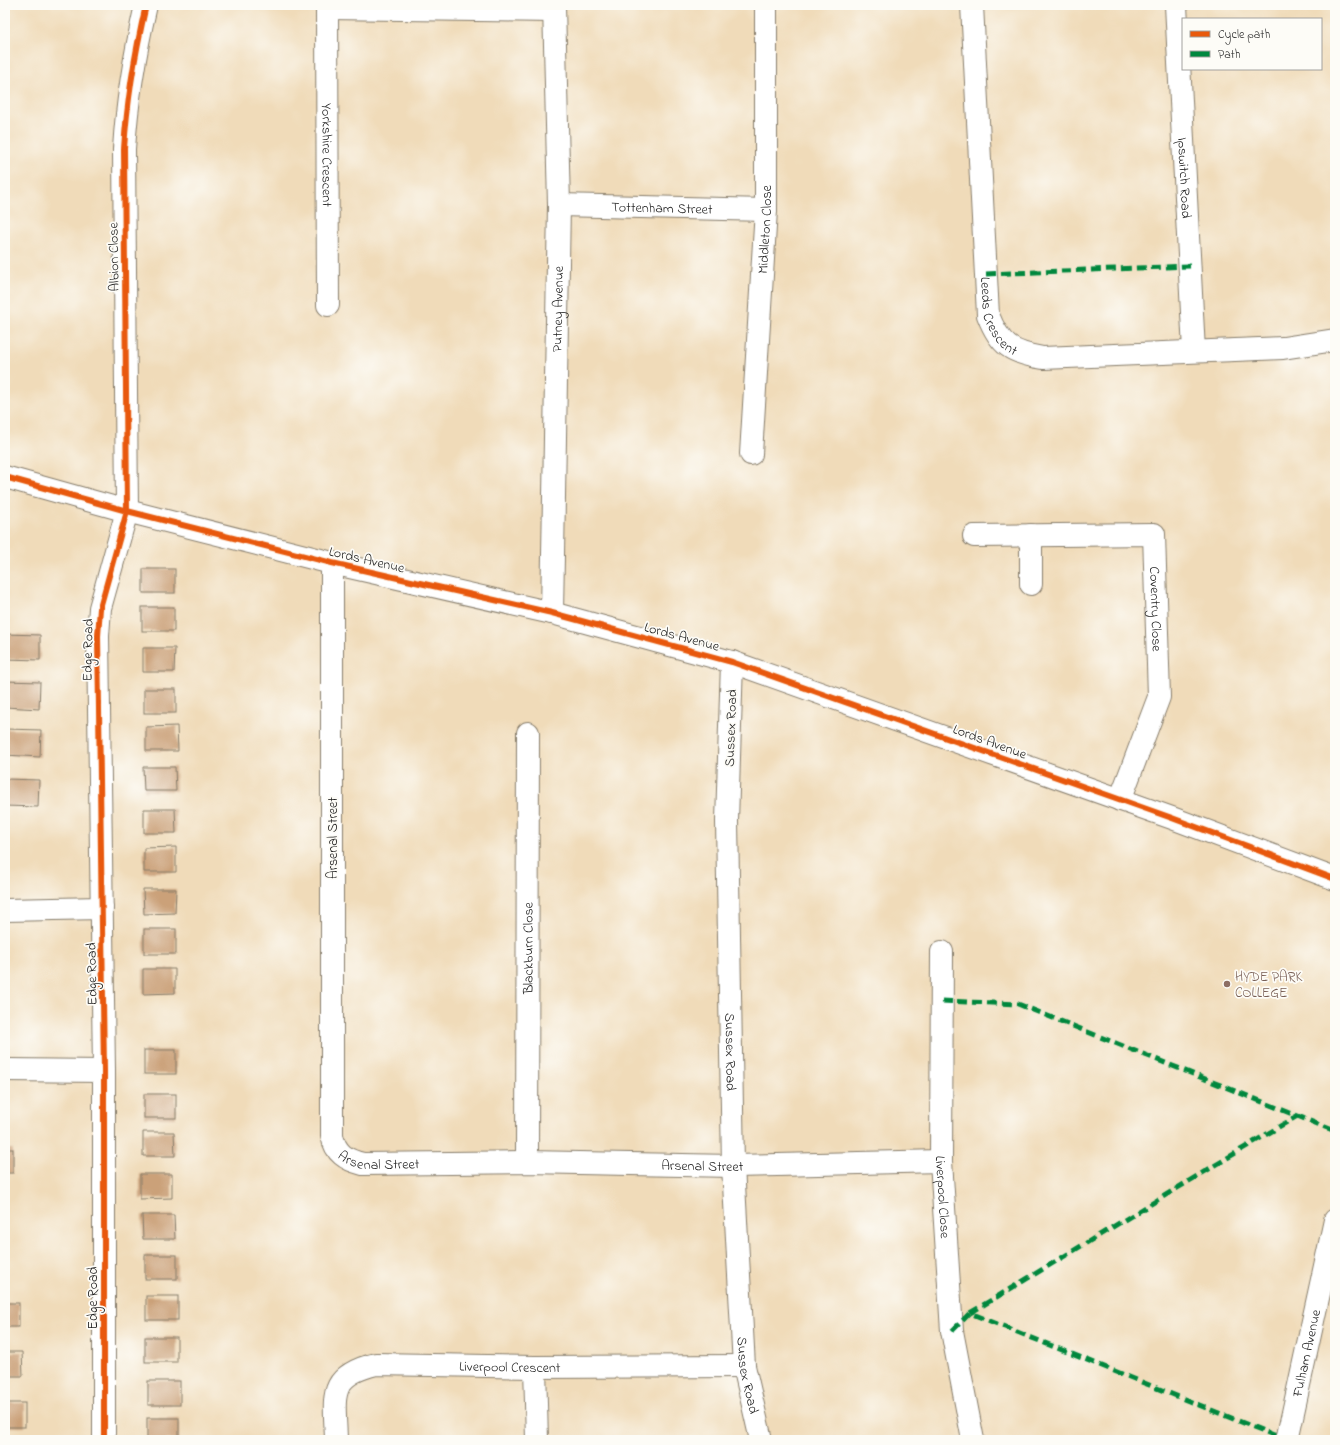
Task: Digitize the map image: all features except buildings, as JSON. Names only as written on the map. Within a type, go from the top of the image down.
[{"type":"street","name":"Albion Close","points":[[127,511],[124,148],[126,112],[135,53],[146,5]]},
{"type":"street","name":"Middleton Close","points":[[752,454],[766,210],[766,5]]},
{"type":"street","name":"Leeds Crescent","points":[[972,5],[988,316],[994,330],[1011,349],[1023,355],[1043,358],[1283,348],[1335,340]]},
{"type":"street","name":"Ipswitch Road","points":[[1176,5],[1194,351]]},
{"type":"street","points":[[327,6],[554,8]]},
{"type":"street","name":"Yorkshire Crescent","points":[[327,6],[328,305]]},
{"type":"street","name":"Putney Avenue","points":[[552,613],[559,205],[554,8]]},
{"type":"street","name":"Tottenham Street","points":[[559,205],[766,210]]},
{"type":"street","name":"Lords Avenue","points":[[5,477],[127,511],[332,563],[552,613],[732,662],[1120,800],[1335,879]]},
{"type":"street","name":"Edge Road","points":[[104,1440],[104,1071],[98,636],[100,608],[127,511]]},
{"type":"street","name":"Coventry Close","points":[[974,536],[1154,534],[1159,697],[1120,800]]},
{"type":"street","points":[[1030,584],[1031,535]]},
{"type":"street","name":"Arsenal Street","points":[[332,563],[333,1142],[342,1156],[349,1161],[363,1164],[527,1162],[733,1166],[941,1161]]},
{"type":"street","name":"Sussex Road","points":[[732,662],[727,821],[733,1166],[744,1366],[761,1440]]},
{"type":"street","name":"Blackburn Close","points":[[527,1162],[528,734]]},
{"type":"street","points":[[5,910],[102,908]]},
{"type":"street","name":"Liverpool Close","points":[[942,952],[941,1161],[952,1331],[973,1440]]},
{"type":"street","points":[[5,1070],[104,1071]]},
{"type":"street","name":"Fulham Avenue","points":[[1287,1440],[1335,1220]]},
{"type":"street","name":"Liverpool Crescent","points":[[336,1440],[335,1397],[338,1386],[344,1378],[361,1368],[376,1364],[535,1367],[744,1366]]},
{"type":"street","points":[[535,1367],[537,1440]]},
{"type":"marked path","points":[[986,274],[1190,266]]},
{"type":"marked path","points":[[942,1001],[1018,1004],[1335,1131]]},
{"type":"marked path","points":[[970,1313],[1297,1116]]},
{"type":"marked path","points":[[952,1331],[970,1313],[1286,1440]]},
{"type":"cycle path","points":[[104,1440],[104,1071],[98,636],[100,608],[127,511],[124,149],[132,77],[146,5]]},
{"type":"cycle path","points":[[5,477],[127,511],[332,563],[552,613],[732,662],[1172,818],[1335,879]]},
{"type":"place","name":"HYDE PARK COLLEGE","points":[[1227,984]]}]
